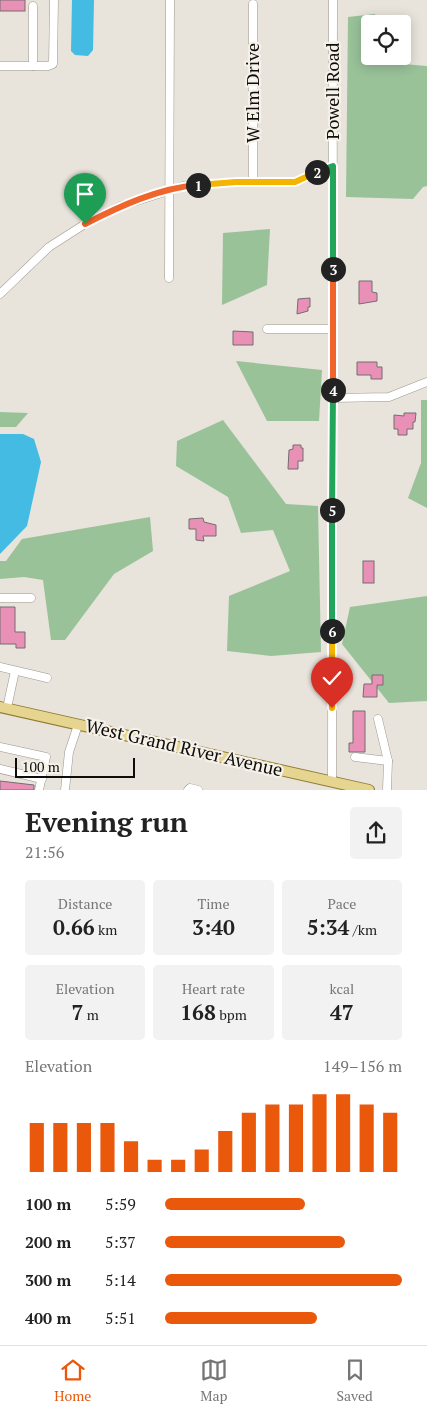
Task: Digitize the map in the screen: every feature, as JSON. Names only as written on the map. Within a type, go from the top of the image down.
[{"type":"main road","name":"West Grand River Avenue","points":[[4,708],[369,790]]},
{"type":"street","points":[[0,66],[50,66],[54,62],[54,0]]},
{"type":"street","points":[[169,278],[170,0]]},
{"type":"street","name":"Powell Road","points":[[332,782],[333,0]]},
{"type":"street","name":"W Elm Drive","points":[[253,4],[253,182]]},
{"type":"street","points":[[33,6],[33,66]]},
{"type":"street","points":[[0,294],[49,247],[85,224],[121,206],[183,186],[295,182],[333,166]]},
{"type":"street","points":[[267,329],[332,329]]},
{"type":"street","points":[[333,398],[389,397],[427,382]]},
{"type":"street","points":[[0,598],[31,598]]},
{"type":"street","points":[[0,667],[48,678]]},
{"type":"street","points":[[4,708],[15,671]]},
{"type":"street","points":[[378,719],[388,761],[387,790]]},
{"type":"street","points":[[65,790],[69,752],[78,725]]},
{"type":"street","points":[[0,747],[46,757],[39,790]]},
{"type":"street","points":[[355,757],[388,761]]},
{"type":"street","points":[[0,769],[42,779]]},
{"type":"street","points":[[188,790],[190,788],[198,790]]},
{"type":"green space","points":[[361,16],[361,65],[427,66],[427,186],[423,187],[413,199],[346,197],[348,17]]},
{"type":"green space","points":[[270,229],[267,285],[222,305],[223,233]]},
{"type":"green space","points":[[236,361],[322,370],[319,421],[267,421]]},
{"type":"green space","points":[[421,400],[427,400],[427,508],[408,498],[421,463]]},
{"type":"green space","points":[[0,412],[28,413],[16,427],[0,427]]},
{"type":"green space","points":[[223,420],[286,504],[318,506],[321,652],[271,656],[227,651],[229,596],[290,571],[273,530],[241,533],[228,497],[176,466],[177,441]]},
{"type":"green space","points":[[150,517],[153,551],[114,574],[65,640],[51,640],[43,580],[24,577],[0,579],[0,561],[6,561],[22,539]]},
{"type":"green space","points":[[427,596],[427,701],[389,703],[342,644],[350,607]]},
{"type":"water","points":[[72,0],[94,0],[93,50],[88,56],[75,55],[71,51]]},
{"type":"water","points":[[0,434],[23,434],[34,439],[41,462],[27,526],[0,554]]},
{"type":"building","points":[[0,0],[25,0],[25,11],[0,11]]},
{"type":"building","points":[[359,281],[372,281],[372,292],[377,293],[377,301],[359,304]]},
{"type":"building","points":[[310,298],[308,311],[297,314],[298,299]]},
{"type":"building","points":[[233,331],[253,332],[253,345],[233,345]]},
{"type":"building","points":[[357,362],[377,362],[377,367],[382,367],[382,379],[371,379],[371,375],[357,375]]},
{"type":"building","points":[[404,413],[416,413],[415,422],[413,422],[413,429],[407,429],[407,435],[398,435],[398,429],[394,429],[394,415],[404,416]]},
{"type":"building","points":[[293,445],[301,445],[301,448],[303,448],[303,461],[298,461],[298,469],[288,469],[289,450],[293,449]]},
{"type":"building","points":[[203,518],[204,522],[216,525],[216,536],[203,536],[204,541],[196,540],[196,529],[189,529],[189,519]]},
{"type":"building","points":[[363,561],[374,561],[374,583],[363,583]]},
{"type":"building","points":[[0,607],[15,607],[15,632],[25,632],[25,648],[16,648],[16,644],[0,644]]},
{"type":"building","points":[[372,675],[383,675],[383,685],[377,685],[377,697],[363,697],[364,684],[372,684]]},
{"type":"building","points":[[353,711],[365,711],[365,752],[349,752],[349,743],[353,743]]},
{"type":"building","points":[[0,781],[34,785],[34,790],[0,790]]},
{"type":"route","points":[[85,224],[121,206],[183,186],[236,182],[295,182],[333,166],[332,708]]}]
